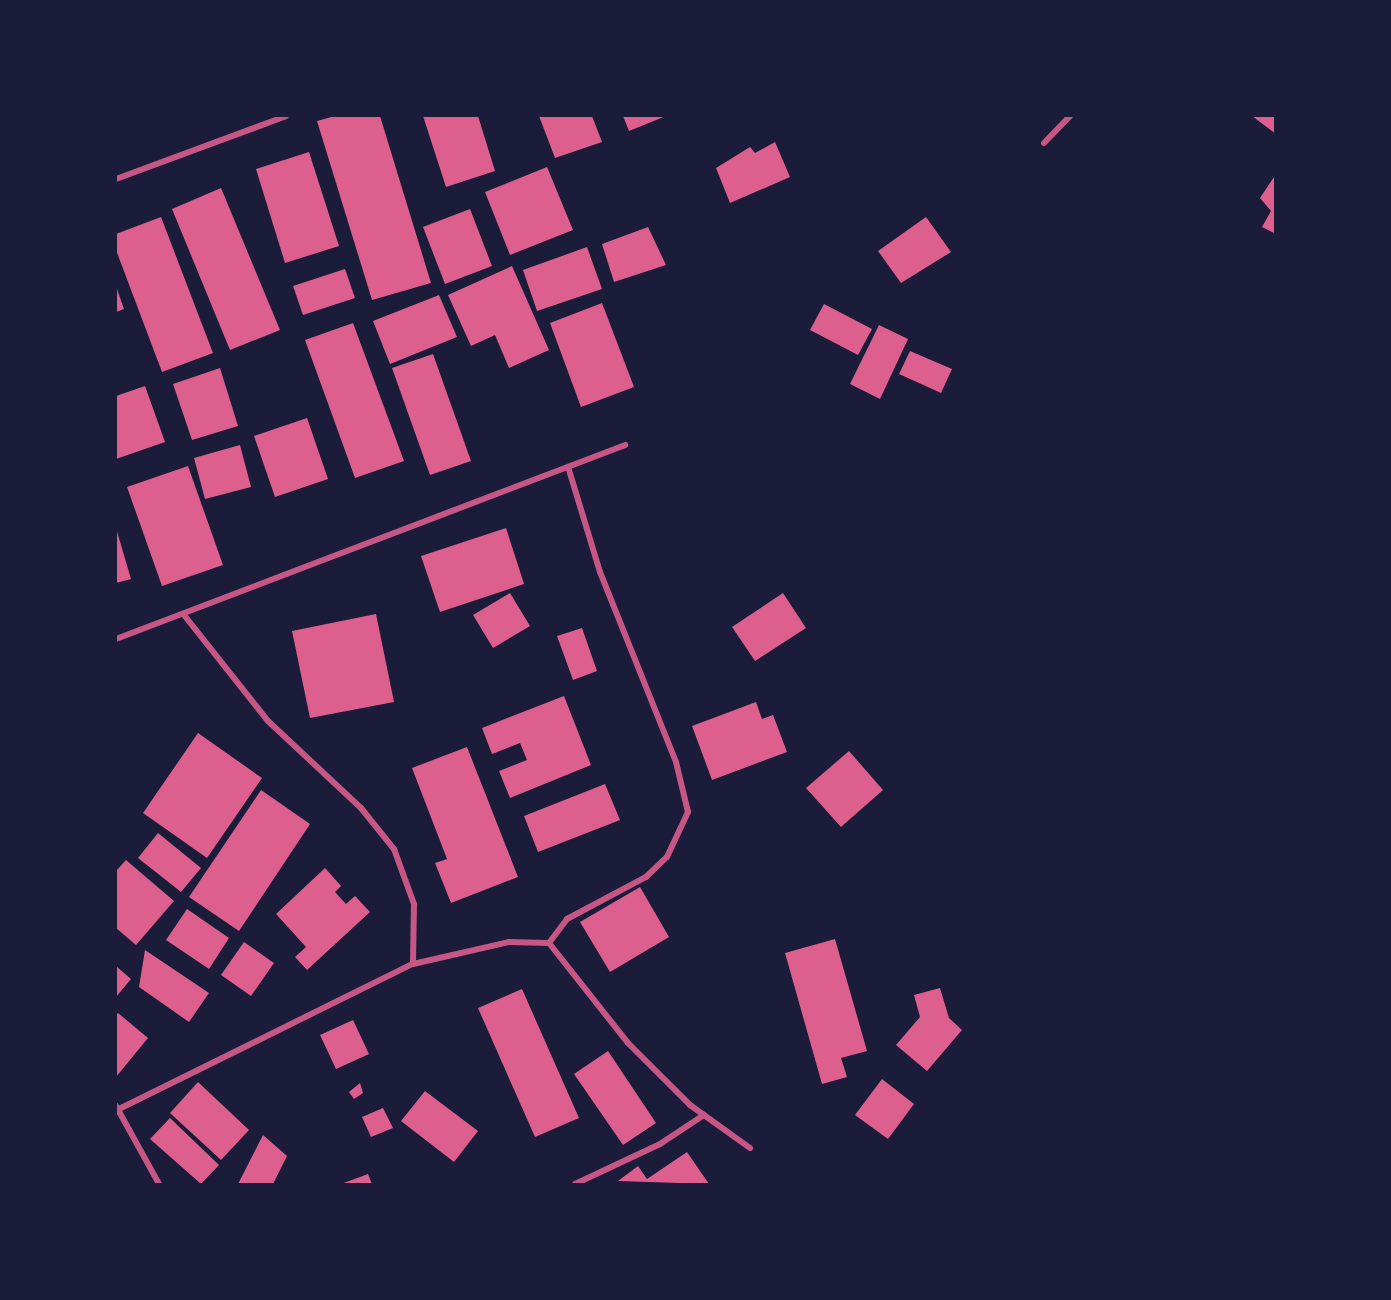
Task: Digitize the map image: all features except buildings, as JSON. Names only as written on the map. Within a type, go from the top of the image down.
[{"type":"street","points":[[116,179],[286,116]]},
{"type":"street","points":[[1044,143],[1070,116]]},
{"type":"street","points":[[116,639],[625,445]]},
{"type":"street","points":[[549,943],[567,919],[646,877],[667,857],[688,812],[676,762],[600,572],[568,467]]},
{"type":"street","points":[[184,615],[268,721],[361,808],[394,849],[414,904],[413,964]]},
{"type":"street","points":[[159,1185],[117,1108],[413,964],[509,942],[549,943]]},
{"type":"street","points":[[549,943],[628,1043],[704,1115],[750,1148]]},
{"type":"street","points":[[575,1185],[660,1144],[704,1115]]}]
